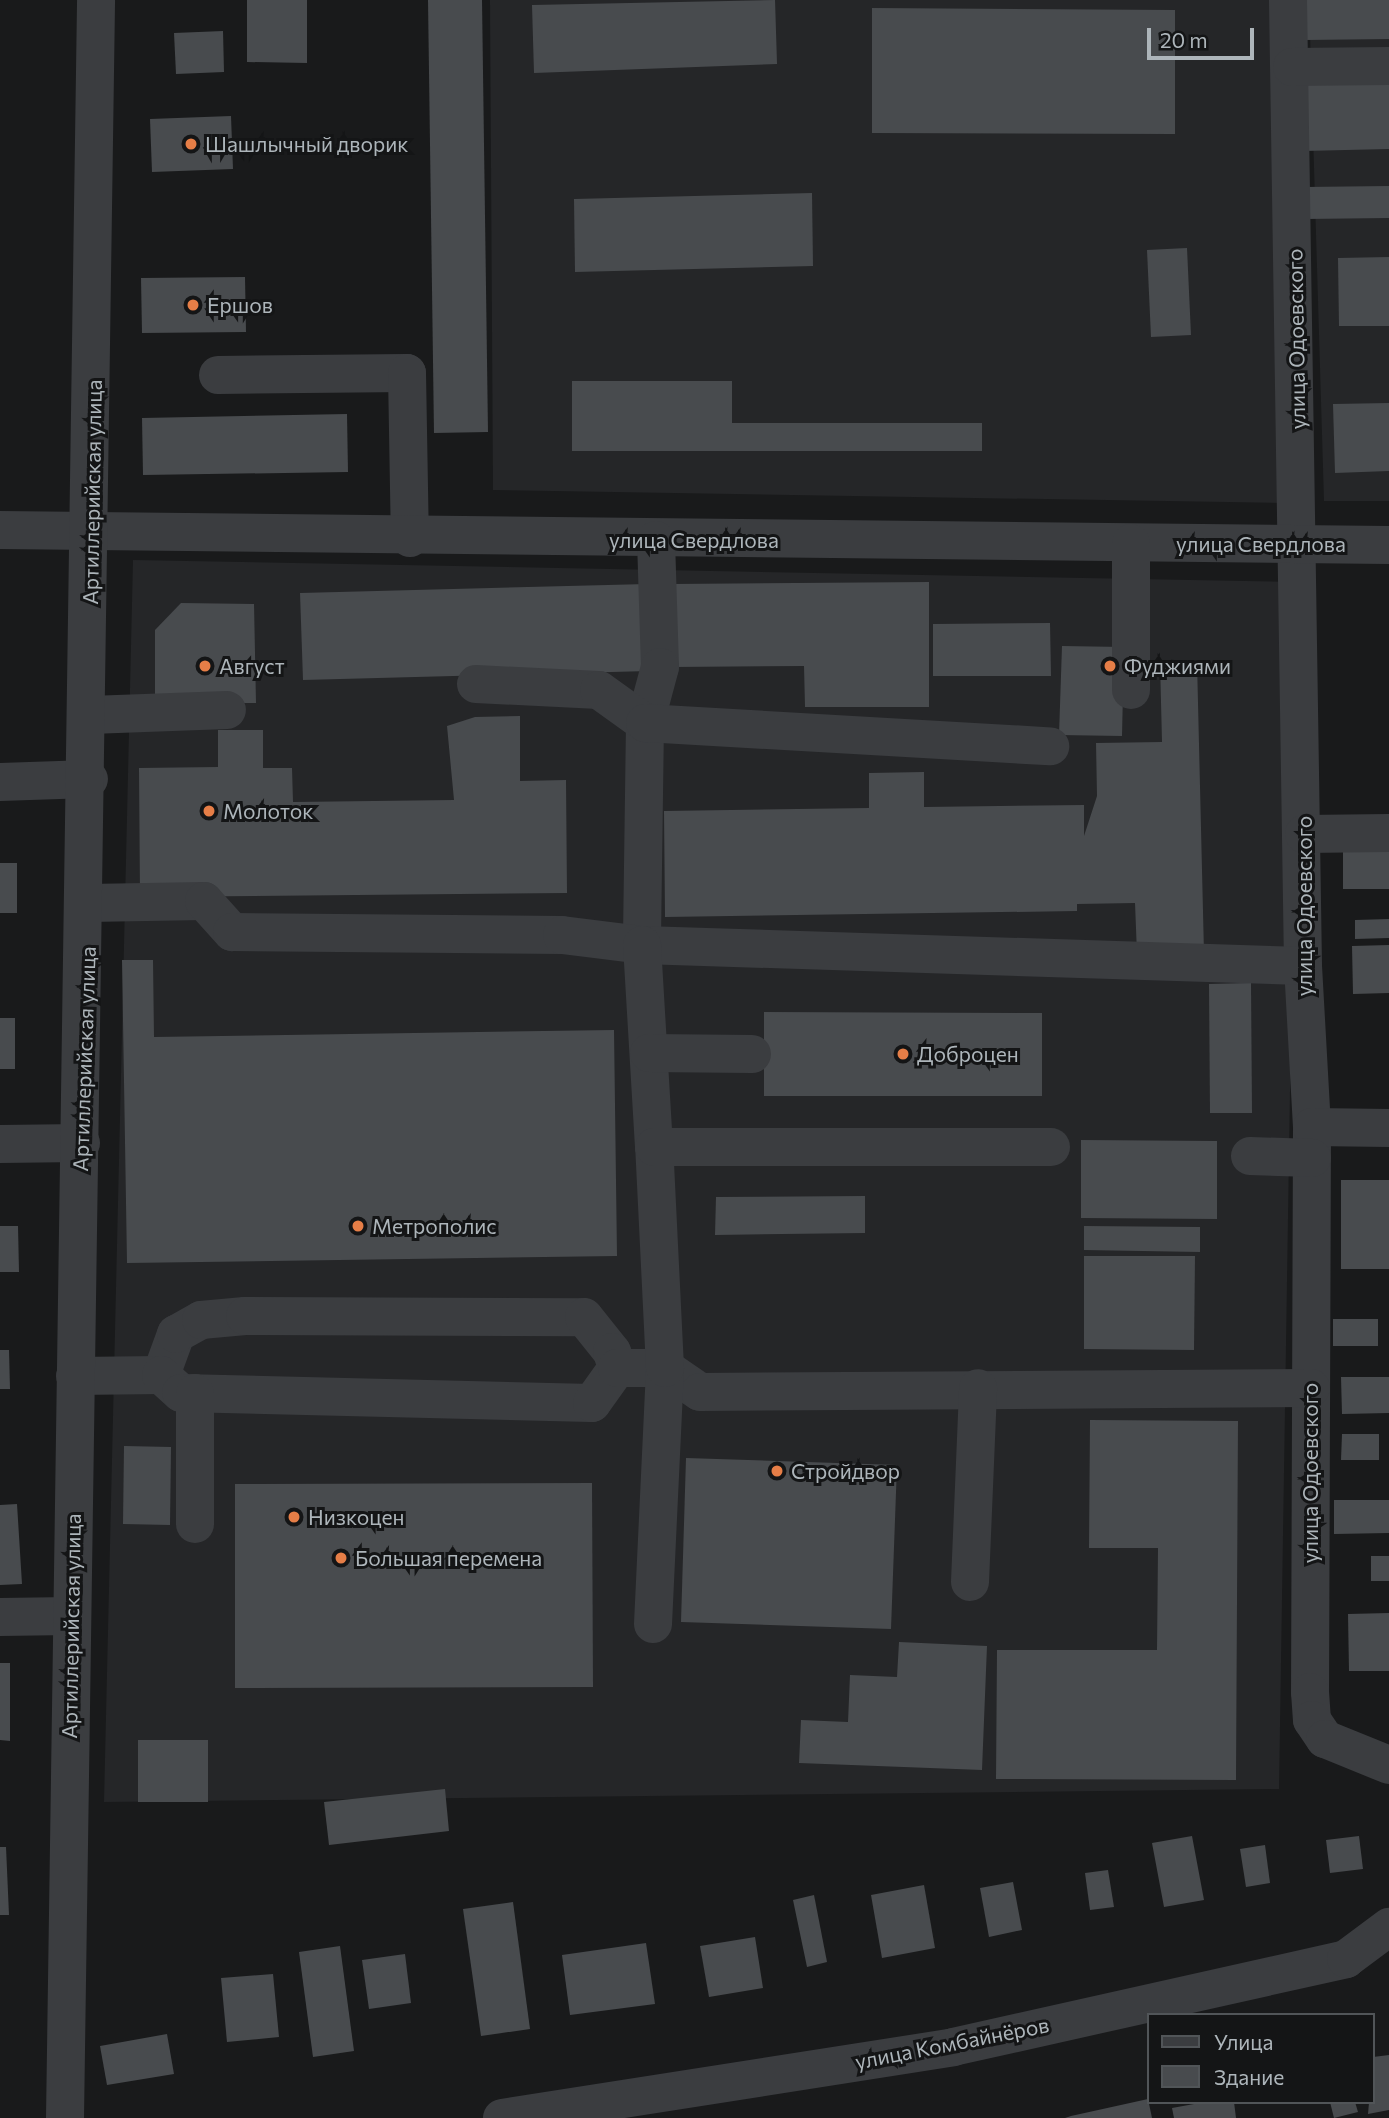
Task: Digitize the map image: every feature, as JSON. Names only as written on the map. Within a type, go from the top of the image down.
[{"type":"street","name":"Артиллерийская улица","points":[[65,2118],[75,1376],[88,903],[96,0]]},
{"type":"street","name":"улица Одоевского","points":[[1288,0],[1292,67],[1300,544],[1303,966],[1312,1143],[1312,1720],[1325,1739],[1389,1765]]},
{"type":"street","points":[[1292,67],[1389,65]]},
{"type":"street","points":[[218,375],[407,373],[411,538]]},
{"type":"street","name":"улица Свердлова","points":[[0,530],[411,538],[1389,545]]},
{"type":"street","points":[[653,1624],[665,1368],[642,945],[645,723],[660,667],[656,540]]},
{"type":"street","points":[[1131,543],[1131,690]]},
{"type":"street","points":[[476,684],[599,690],[645,723],[1049,746]]},
{"type":"street","points":[[90,715],[227,710]]},
{"type":"street","points":[[0,782],[89,779]]},
{"type":"street","points":[[1304,834],[1389,833]]},
{"type":"street","points":[[88,903],[204,901],[232,932],[562,935],[642,945],[1303,966]]},
{"type":"street","points":[[649,1053],[752,1054]]},
{"type":"street","points":[[1250,1156],[1389,1128]]},
{"type":"street","points":[[0,1144],[81,1143]]},
{"type":"street","points":[[654,1147],[1051,1147]]},
{"type":"street","points":[[161,1374],[176,1334],[201,1320],[245,1316],[584,1317],[612,1352],[617,1368]]},
{"type":"street","points":[[617,1368],[665,1368],[700,1392],[978,1388],[1311,1388]]},
{"type":"street","points":[[75,1376],[161,1374],[181,1393],[592,1403],[617,1368]]},
{"type":"street","points":[[970,1582],[978,1388]]},
{"type":"street","points":[[195,1393],[195,1524]]},
{"type":"street","points":[[0,1617],[71,1616]]},
{"type":"street","name":"улица Комбайнёров","points":[[502,2118],[953,2047],[1346,1959],[1389,1927]]},
{"type":"shaded area","points":[[490,0],[1276,0],[1282,503],[493,490]]},
{"type":"shaded area","points":[[1309,0],[1389,0],[1389,501],[1324,501]]},
{"type":"shaded area","points":[[133,560],[1298,582],[1279,1789],[104,1802]]},
{"type":"building","points":[[247,0],[307,0],[307,63],[247,62]]},
{"type":"building","points":[[428,0],[482,0],[488,432],[434,433]]},
{"type":"building","points":[[775,0],[777,64],[534,73],[532,5]]},
{"type":"building","points":[[1305,0],[1389,0],[1389,39],[1306,40]]},
{"type":"building","points":[[872,8],[1175,10],[1175,134],[872,133]]},
{"type":"building","points":[[223,31],[224,72],[176,74],[174,33]]},
{"type":"building","points":[[1389,78],[1389,149],[1303,151],[1302,80]]},
{"type":"building","points":[[231,116],[233,169],[152,172],[150,119]]},
{"type":"building","points":[[1389,186],[1389,218],[1305,219],[1304,187]]},
{"type":"building","points":[[812,193],[813,266],[575,272],[574,199]]},
{"type":"building","points":[[1187,248],[1191,335],[1151,337],[1147,250]]},
{"type":"building","points":[[1389,257],[1389,326],[1339,326],[1338,258]]},
{"type":"building","name":"Ершов","points":[[245,277],[246,332],[142,333],[141,278]]},
{"type":"building","points":[[572,381],[732,381],[732,423],[982,423],[982,451],[572,451]]},
{"type":"building","points":[[1389,403],[1389,471],[1335,473],[1333,404]]},
{"type":"building","points":[[347,414],[348,472],[143,475],[142,418]]},
{"type":"building","points":[[929,582],[929,707],[805,707],[804,666],[672,667],[672,584]]},
{"type":"building","points":[[647,584],[649,671],[303,680],[300,593]]},
{"type":"building","name":"Август","points":[[181,603],[254,604],[256,703],[155,703],[155,630]]},
{"type":"building","points":[[1050,623],[1051,676],[933,676],[933,624]]},
{"type":"building","points":[[1062,646],[1124,647],[1122,736],[1059,735]]},
{"type":"building","points":[[1197,661],[1204,953],[1137,954],[1135,903],[1077,904],[1077,911],[665,917],[664,811],[869,808],[869,773],[924,772],[924,807],[1084,805],[1084,836],[1097,796],[1096,743],[1162,742],[1160,662]]},
{"type":"building","points":[[520,716],[520,781],[566,780],[567,893],[140,897],[139,768],[218,767],[218,730],[263,730],[263,768],[292,768],[293,802],[454,800],[447,726],[475,717]]},
{"type":"building","points":[[1389,845],[1389,889],[1343,889],[1343,846]]},
{"type":"building","points":[[0,863],[17,863],[17,913],[0,913]]},
{"type":"building","points":[[1389,919],[1389,938],[1355,939],[1355,920]]},
{"type":"building","points":[[1389,945],[1389,993],[1353,994],[1352,946]]},
{"type":"building","points":[[122,960],[153,960],[154,1037],[614,1030],[617,1256],[127,1263]]},
{"type":"building","points":[[1251,983],[1252,1113],[1210,1113],[1209,984]]},
{"type":"building","name":"Доброцен","points":[[764,1012],[1042,1013],[1042,1096],[764,1096]]},
{"type":"building","points":[[0,1018],[15,1018],[15,1069],[0,1069]]},
{"type":"building","points":[[1081,1140],[1217,1141],[1217,1219],[1081,1218]]},
{"type":"building","points":[[1341,1180],[1389,1180],[1389,1269],[1341,1269]]},
{"type":"building","points":[[865,1196],[865,1233],[715,1235],[716,1197]]},
{"type":"building","points":[[0,1226],[18,1226],[19,1272],[0,1272]]},
{"type":"building","points":[[1084,1226],[1200,1227],[1200,1252],[1084,1250]]},
{"type":"building","points":[[1084,1256],[1195,1256],[1194,1350],[1084,1349]]},
{"type":"building","points":[[1333,1319],[1378,1319],[1378,1346],[1333,1346]]},
{"type":"building","points":[[0,1350],[9,1350],[10,1389],[0,1389]]},
{"type":"building","points":[[1341,1377],[1389,1377],[1389,1413],[1342,1414]]},
{"type":"building","points":[[1090,1420],[1238,1421],[1236,1780],[996,1779],[997,1650],[1157,1650],[1158,1548],[1089,1548]]},
{"type":"building","points":[[1342,1434],[1379,1434],[1379,1460],[1341,1460]]},
{"type":"building","points":[[124,1446],[171,1447],[170,1525],[123,1524]]},
{"type":"building","points":[[686,1458],[897,1465],[891,1629],[681,1622]]},
{"type":"building","points":[[592,1483],[593,1687],[235,1688],[235,1484]]},
{"type":"building","points":[[1334,1500],[1389,1500],[1389,1533],[1334,1534]]},
{"type":"building","points":[[17,1504],[22,1584],[0,1585],[0,1505]]},
{"type":"building","points":[[1371,1556],[1389,1556],[1389,1581],[1371,1581]]},
{"type":"building","points":[[1389,1613],[1389,1671],[1349,1671],[1348,1614]]},
{"type":"building","points":[[899,1642],[987,1646],[982,1770],[799,1763],[801,1720],[848,1722],[850,1675],[897,1677]]},
{"type":"building","points":[[0,1663],[10,1663],[10,1741],[0,1740]]},
{"type":"building","points":[[138,1740],[208,1740],[208,1802],[138,1802]]},
{"type":"building","points":[[445,1789],[449,1831],[329,1845],[324,1802]]},
{"type":"building","points":[[1192,1836],[1204,1900],[1164,1907],[1152,1843]]},
{"type":"building","points":[[1359,1836],[1363,1869],[1330,1873],[1326,1840]]},
{"type":"building","points":[[1265,1845],[1270,1883],[1246,1887],[1240,1849]]},
{"type":"building","points":[[0,1847],[6,1847],[9,1915],[0,1915]]},
{"type":"building","points":[[1108,1870],[1114,1907],[1090,1910],[1085,1873]]},
{"type":"building","points":[[1013,1882],[1022,1930],[989,1937],[980,1888]]},
{"type":"building","points":[[924,1885],[935,1948],[882,1958],[871,1895]]},
{"type":"building","points":[[814,1895],[827,1962],[807,1967],[793,1900]]},
{"type":"building","points":[[513,1902],[530,2029],[481,2036],[463,1909]]},
{"type":"building","points":[[755,1937],[763,1988],[709,1997],[700,1946]]},
{"type":"building","points":[[646,1943],[655,2004],[570,2015],[562,1955]]},
{"type":"building","points":[[340,1946],[354,2051],[313,2057],[299,1952]]},
{"type":"building","points":[[405,1954],[411,2003],[369,2009],[362,1960]]},
{"type":"building","points":[[273,1974],[279,2037],[227,2042],[221,1978]]},
{"type":"building","points":[[167,2034],[174,2074],[107,2085],[100,2046]]},
{"type":"building","points":[[1389,2055],[1389,2110],[1368,2114],[1369,2104],[1375,2104],[1375,2057]]},
{"type":"building","points":[[1148,2099],[1152,2118],[1065,2118]]},
{"type":"building","points":[[1194,2104],[1234,2104],[1236,2118],[1174,2118],[1172,2108]]},
{"type":"building","points":[[1330,2104],[1356,2104],[1358,2112],[1334,2118]]},
{"type":"place","name":"Шашлычный дворик","points":[[191,144]]},
{"type":"place","name":"Ершов","points":[[193,305]]},
{"type":"place","name":"Август","points":[[205,666]]},
{"type":"place","name":"Фуджиями","points":[[1110,666]]},
{"type":"place","name":"Молоток","points":[[209,811]]},
{"type":"place","name":"Доброцен","points":[[903,1054]]},
{"type":"place","name":"Метрополис","points":[[358,1226]]},
{"type":"place","name":"Стройдвор","points":[[777,1471]]},
{"type":"place","name":"Низкоцен","points":[[294,1517]]},
{"type":"place","name":"Большая перемена","points":[[341,1558]]}]
